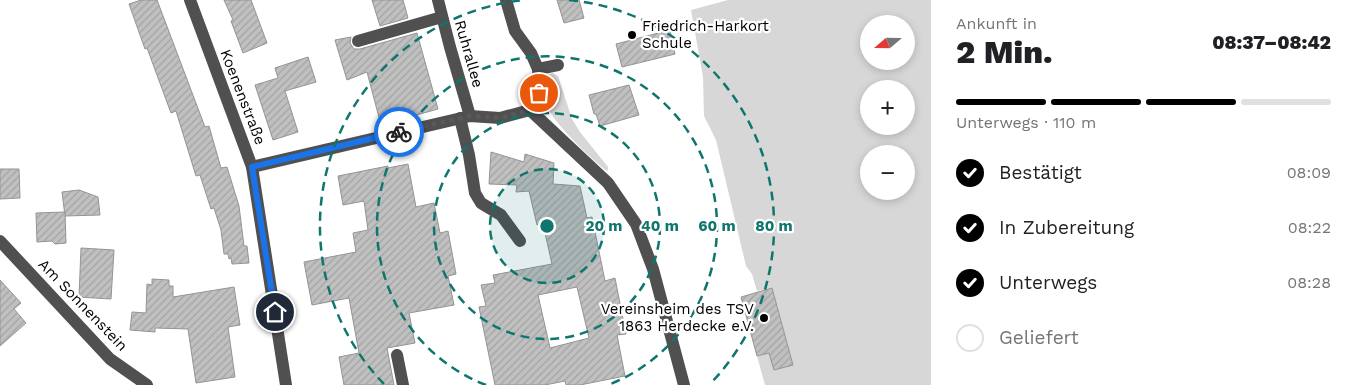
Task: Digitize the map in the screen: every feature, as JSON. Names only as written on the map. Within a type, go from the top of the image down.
[{"type":"street","name":"Koenenstraße","points":[[190,0],[252,167],[286,385]]},
{"type":"street","name":"Ruhrallee","points":[[438,0],[465,117],[476,193],[481,203],[501,215],[520,241]]},
{"type":"street","points":[[252,167],[465,117],[500,118],[530,110],[539,93],[538,69],[531,53],[515,31],[506,0]]},
{"type":"street","points":[[358,41],[442,16]]},
{"type":"street","points":[[538,69],[558,65]]},
{"type":"street","points":[[530,110],[608,183],[636,224],[653,269],[684,385]]},
{"type":"street","name":"Am Sonnenstein","points":[[0,241],[110,359],[145,385]]},
{"type":"street","points":[[397,355],[403,385]]},
{"type":"shaded area","points":[[728,0],[931,0],[931,385],[765,385],[757,356],[769,353],[774,370],[793,364],[772,288],[757,291],[752,274],[746,266],[716,140],[704,116],[703,77],[691,10]]},
{"type":"shaded area","points":[[553,73],[558,76],[572,119],[608,167],[607,171],[593,160],[553,117],[549,107],[547,75]]},
{"type":"building","points":[[141,0],[157,0],[205,127],[209,126],[221,168],[227,167],[239,206],[244,246],[247,246],[249,263],[232,264],[228,254],[224,254],[221,230],[214,208],[211,209],[200,175],[196,176],[176,111],[171,113],[129,4]]},
{"type":"building","points":[[224,0],[251,0],[267,43],[243,53],[231,21],[233,20]]},
{"type":"building","points":[[372,0],[403,0],[408,18],[380,26]]},
{"type":"building","points":[[557,0],[579,0],[584,18],[564,23]]},
{"type":"building","points":[[670,30],[675,54],[622,67],[616,44]]},
{"type":"building","points":[[417,33],[438,109],[381,125],[367,72],[347,80],[335,40],[351,37],[350,43],[354,49],[360,49]]},
{"type":"building","points":[[308,57],[316,82],[285,91],[298,132],[273,140],[255,85],[278,78],[275,68]]},
{"type":"building","points":[[629,85],[639,115],[600,126],[596,114],[594,114],[589,95]]},
{"type":"building","points":[[491,152],[524,162],[525,154],[554,163],[553,184],[580,186],[587,218],[592,217],[605,281],[615,278],[626,334],[617,335],[625,376],[580,385],[566,385],[565,381],[545,385],[495,385],[479,307],[486,306],[481,285],[495,283],[493,275],[552,264],[543,224],[537,225],[529,191],[516,192],[517,185],[489,184]],"holes":[[[577,287],[589,338],[550,348],[538,295]]]},
{"type":"building","points":[[408,164],[416,207],[434,203],[440,233],[448,231],[456,274],[448,276],[454,305],[409,313],[415,343],[387,348],[394,385],[344,385],[339,357],[359,353],[349,298],[312,305],[304,262],[356,252],[353,233],[368,230],[364,201],[343,205],[338,176]]},
{"type":"building","points":[[0,169],[19,169],[20,198],[0,199]]},
{"type":"building","points":[[79,190],[98,197],[100,215],[65,216],[62,192]]},
{"type":"building","points":[[65,212],[66,243],[55,244],[52,241],[37,242],[36,213]]},
{"type":"building","points":[[81,248],[114,250],[111,299],[79,297]]},
{"type":"building","points":[[152,279],[169,280],[169,286],[173,286],[173,297],[234,287],[240,325],[228,327],[235,377],[196,383],[188,329],[155,328],[155,332],[130,330],[132,312],[146,313],[147,284],[152,285]]},
{"type":"building","points":[[0,280],[21,303],[14,309],[26,323],[0,346]]},
{"type":"building","name":"Vereinsheim des TSV 1863 Herdecke e.V.","points":[[772,288],[793,365],[774,370],[769,353],[757,356],[741,297]]},
{"type":"way so far","points":[[399,132],[470,116],[500,118],[530,110],[539,93]]},
{"type":"place","name":"Friedrich-Harkort Schule","points":[[632,35]]},
{"type":"place","name":"Vereinsheim des TSV 1863 Herdecke e.V.","points":[[764,318]]},
{"type":"route","points":[[275,312],[252,167],[399,132]]}]
